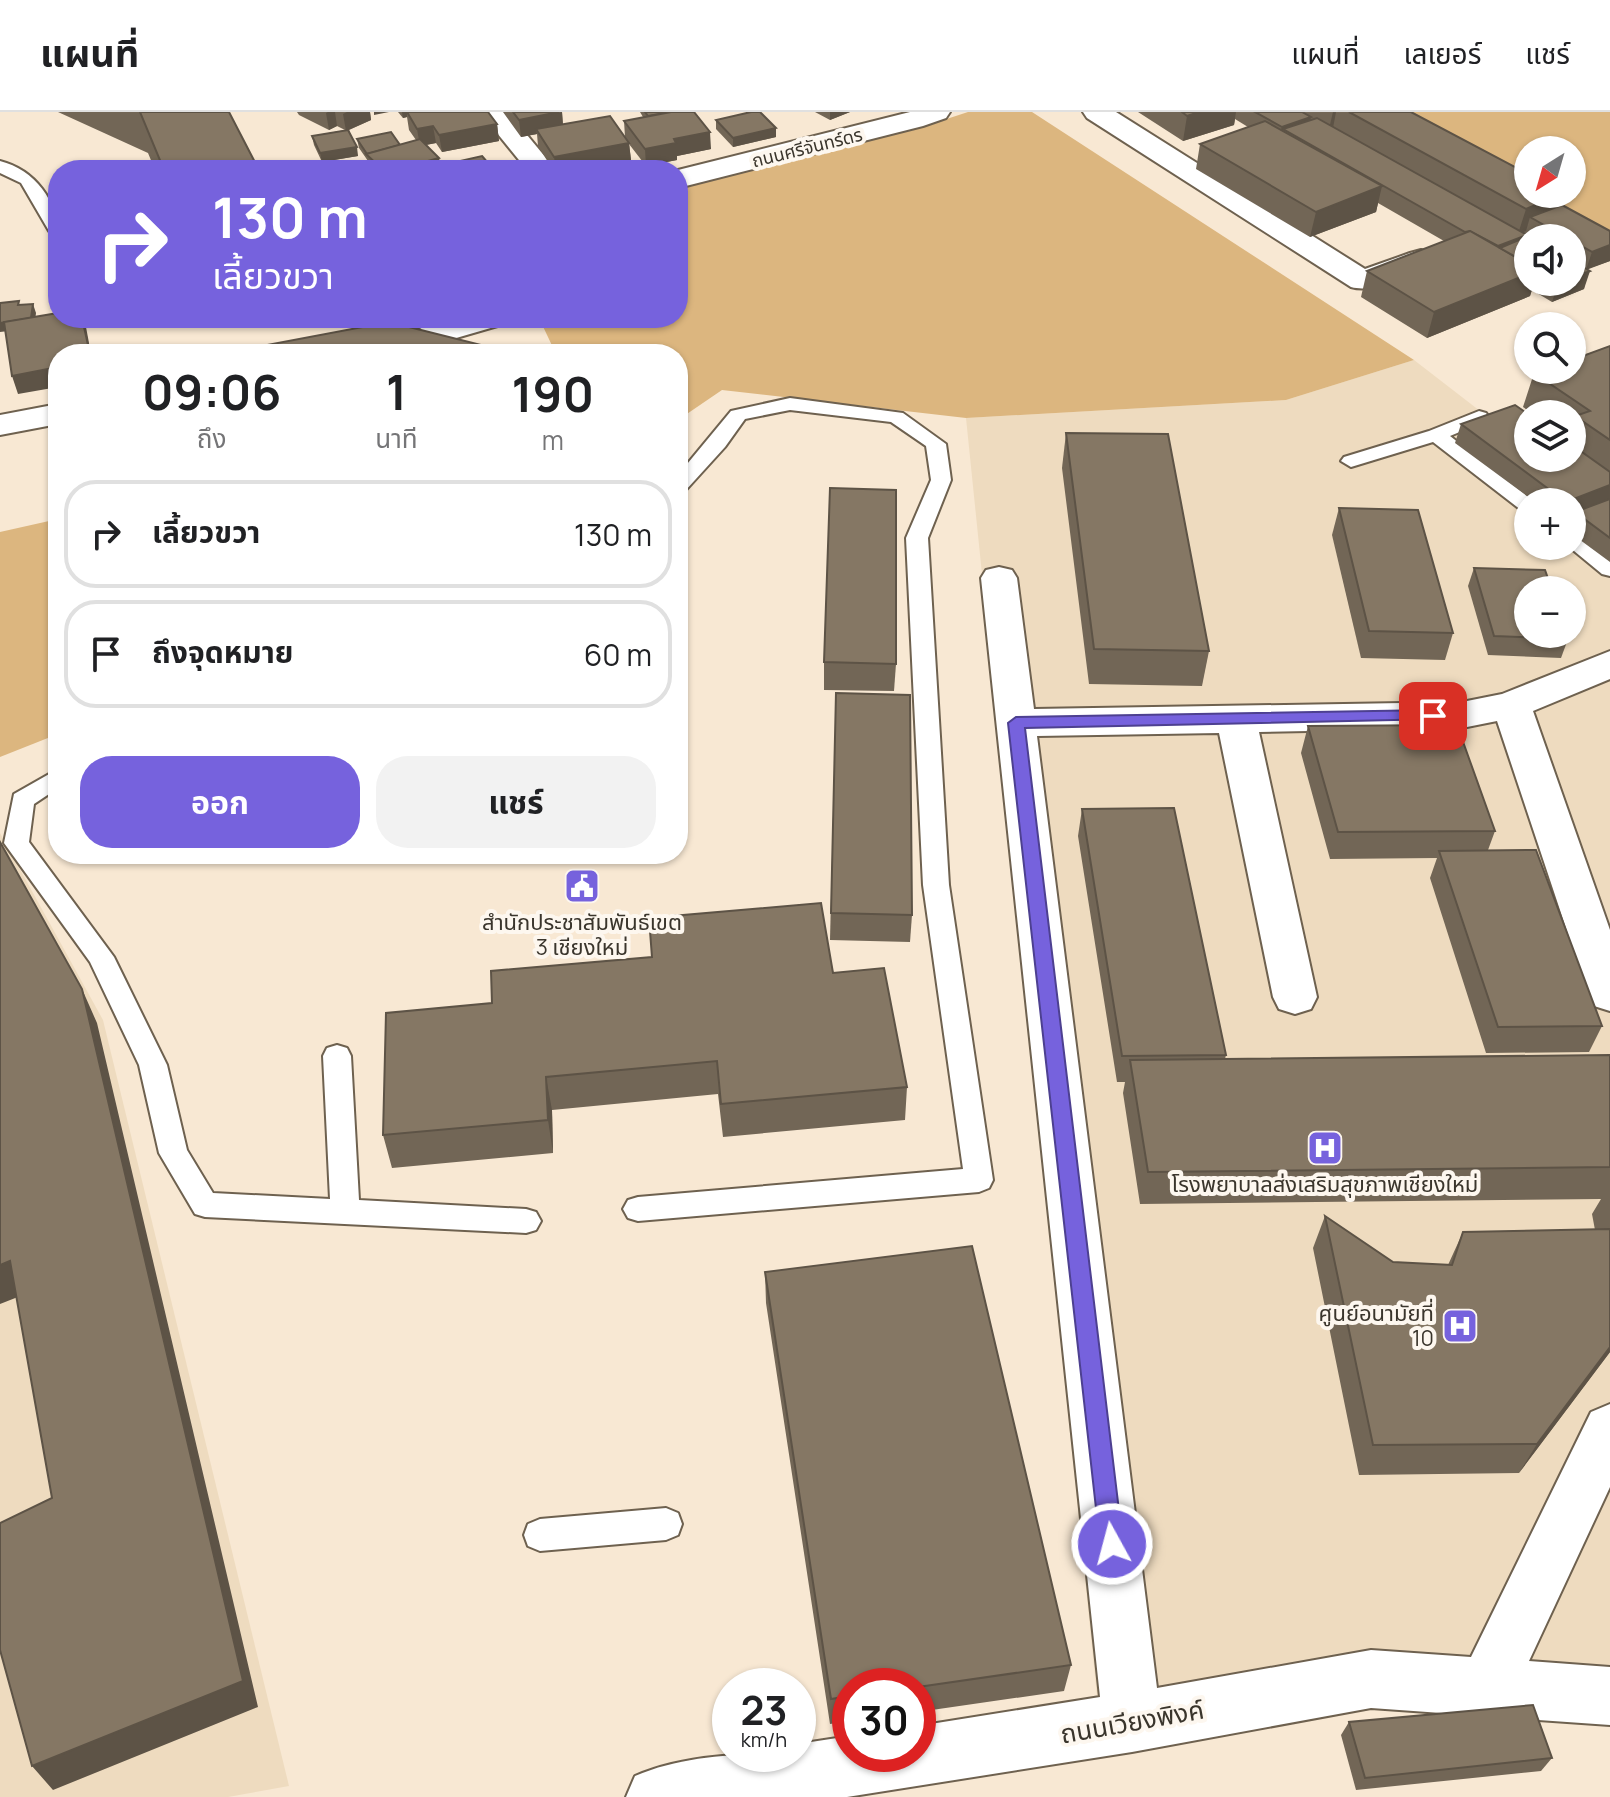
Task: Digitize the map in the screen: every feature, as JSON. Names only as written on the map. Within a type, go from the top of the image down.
[{"type":"street","points":[[494,112],[534,160]]},
{"type":"street","name":"ถนนศรีจันทร์ดร","points":[[688,176],[936,112]]},
{"type":"street","points":[[1097,112],[1362,281],[1449,249]]},
{"type":"street","points":[[400,344],[456,328]]},
{"type":"street","points":[[0,425],[48,416]]},
{"type":"street","points":[[999,578],[1132,1722]]},
{"type":"street","points":[[1016,723],[1462,715],[1511,705],[1610,664]]},
{"type":"street","points":[[1511,705],[1610,994]]},
{"type":"street","points":[[1236,719],[1295,997]]},
{"type":"street","points":[[1486,1689],[1610,1429]]},
{"type":"street","name":"ถนนเวียงพิงค์","points":[[656,1797],[1132,1722],[1371,1679],[1610,1696]]},
{"type":"lane","points":[[0,166],[28,180],[48,214]]},
{"type":"lane","points":[[638,1209],[979,1180],[935,869],[917,538],[941,480],[936,444],[896,417],[790,404],[738,415],[688,476]]},
{"type":"lane","points":[[1351,461],[1436,435],[1479,417]]},
{"type":"lane","points":[[1436,435],[1514,495]]},
{"type":"lane","points":[[1586,550],[1610,569]]},
{"type":"lane","points":[[48,784],[23,800],[16,843],[101,957],[153,1065],[173,1153],[205,1205],[526,1221]]},
{"type":"lane","points":[[337,1056],[345,1212]]},
{"type":"lane","points":[[540,1535],[666,1524]]},
{"type":"shaded area","points":[[968,112],[1032,112],[1414,360],[1286,400],[966,418],[722,390],[688,413],[688,344],[551,344],[544,328],[688,328],[688,183],[913,130]]},
{"type":"shaded area","points":[[1374,112],[1610,112],[1610,240],[1586,227],[1586,224],[1551,208],[1586,208],[1586,136],[1514,136],[1514,188]]},
{"type":"shaded area","name":"โรงพยาบาลส่งเสริมสุขภาพเชียงใหม่","points":[[1414,360],[1514,437],[1514,472],[1550,472],[1574,488],[1514,488],[1514,560],[1586,560],[1586,495],[1610,511],[1610,1683],[1330,1662],[1097,1696],[966,418],[1286,400]]},
{"type":"shaded area","points":[[48,521],[48,738],[0,757],[0,532]]},
{"type":"shaded area","points":[[0,833],[103,1020],[289,1786],[228,1797],[0,1797]]},
{"type":"building","points":[[140,112],[229,112],[254,160],[160,160]]},
{"type":"building","points":[[407,112],[488,112],[497,124],[439,135],[433,126],[417,129]]},
{"type":"building","points":[[513,112],[559,112],[519,120]]},
{"type":"building","points":[[645,112],[671,112],[648,116]]},
{"type":"building","points":[[671,112],[694,112],[710,132],[645,149],[624,121]]},
{"type":"building","points":[[760,112],[776,128],[733,138],[716,120]]},
{"type":"building","points":[[1255,112],[1302,112],[1311,117],[1282,127]]},
{"type":"building","points":[[1349,112],[1411,112],[1514,167],[1514,202]]},
{"type":"building","points":[[610,116],[629,143],[554,157],[536,129]]},
{"type":"building","points":[[1317,118],[1514,228],[1514,240],[1498,246],[1470,231],[1465,232],[1283,129]]},
{"type":"building","points":[[1265,121],[1382,186],[1316,212],[1200,144]]},
{"type":"building","points":[[348,130],[357,147],[320,153],[312,136]]},
{"type":"building","points":[[391,132],[400,145],[367,154],[357,139]]},
{"type":"building","points":[[420,139],[439,158],[372,160],[366,154]]},
{"type":"building","points":[[482,156],[485,160],[464,160]]},
{"type":"building","points":[[1554,208],[1568,208],[1610,231],[1610,245],[1592,252],[1586,249],[1586,224],[1542,224],[1530,217]]},
{"type":"building","points":[[1470,231],[1514,256],[1514,280],[1434,312],[1367,271]]},
{"type":"building","points":[[1514,242],[1514,256],[1500,248]]},
{"type":"building","points":[[19,301],[18,305],[33,304],[31,318],[0,323],[0,303]]},
{"type":"building","points":[[48,315],[48,328],[84,328],[88,344],[48,344],[48,369],[12,376],[4,322]]},
{"type":"building","points":[[357,328],[413,328],[477,344],[272,344]]},
{"type":"building","points":[[1610,346],[1610,440],[1586,424],[1586,412],[1590,411],[1586,408],[1586,400],[1574,400],[1550,384],[1586,384],[1586,355]]},
{"type":"building","points":[[1514,405],[1514,463],[1461,424]]},
{"type":"building","points":[[1066,433],[1168,434],[1209,651],[1094,649]]},
{"type":"building","points":[[1586,455],[1610,472],[1610,485],[1586,494],[1586,488],[1547,488],[1526,472],[1586,472]]},
{"type":"building","points":[[830,488],[896,490],[896,664],[824,662]]},
{"type":"building","points":[[1610,499],[1610,538],[1586,520],[1586,508]]},
{"type":"building","points":[[1339,508],[1418,510],[1453,633],[1369,631]]},
{"type":"building","points":[[1474,568],[1545,570],[1547,576],[1514,576],[1514,637],[1494,636]]},
{"type":"building","points":[[836,693],[910,695],[912,915],[831,913]]},
{"type":"building","points":[[1457,725],[1495,831],[1338,832],[1308,726]]},
{"type":"building","points":[[1174,808],[1226,1055],[1122,1056],[1082,809]]},
{"type":"building","points":[[0,842],[82,989],[243,1681],[32,1766],[0,1650],[0,1523],[52,1498],[10,1261],[0,1265]]},
{"type":"building","points":[[1536,850],[1602,1026],[1498,1027],[1439,851]]},
{"type":"building","points":[[821,903],[833,973],[884,968],[907,1087],[721,1104],[717,1061],[546,1077],[548,1120],[383,1135],[386,1013],[492,1003],[491,971],[652,957],[649,918]]},
{"type":"building","points":[[1610,1055],[1610,1167],[1148,1172],[1130,1060]]},
{"type":"building","points":[[1325,1216],[1393,1262],[1452,1265],[1463,1232],[1610,1229],[1610,1347],[1537,1444],[1373,1445]]},
{"type":"building","points":[[972,1246],[1071,1665],[936,1684],[936,1668],[832,1668],[831,1699],[765,1272]]},
{"type":"building","points":[[1533,1705],[1552,1758],[1365,1778],[1349,1722]]},
{"type":"place","name":"สำนักประชาสัมพันธ์เขต 3 เชียงใหม่","points":[[582,886]]},
{"type":"place","name":"โรงพยาบาลส่งเสริมสุขภาพเชียงใหม่","points":[[1325,1148]]},
{"type":"place","name":"ศูนย์อนามัยที่ 10","points":[[1460,1326]]},
{"type":"route","points":[[1112,1544],[1016,723],[1433,716]]}]
